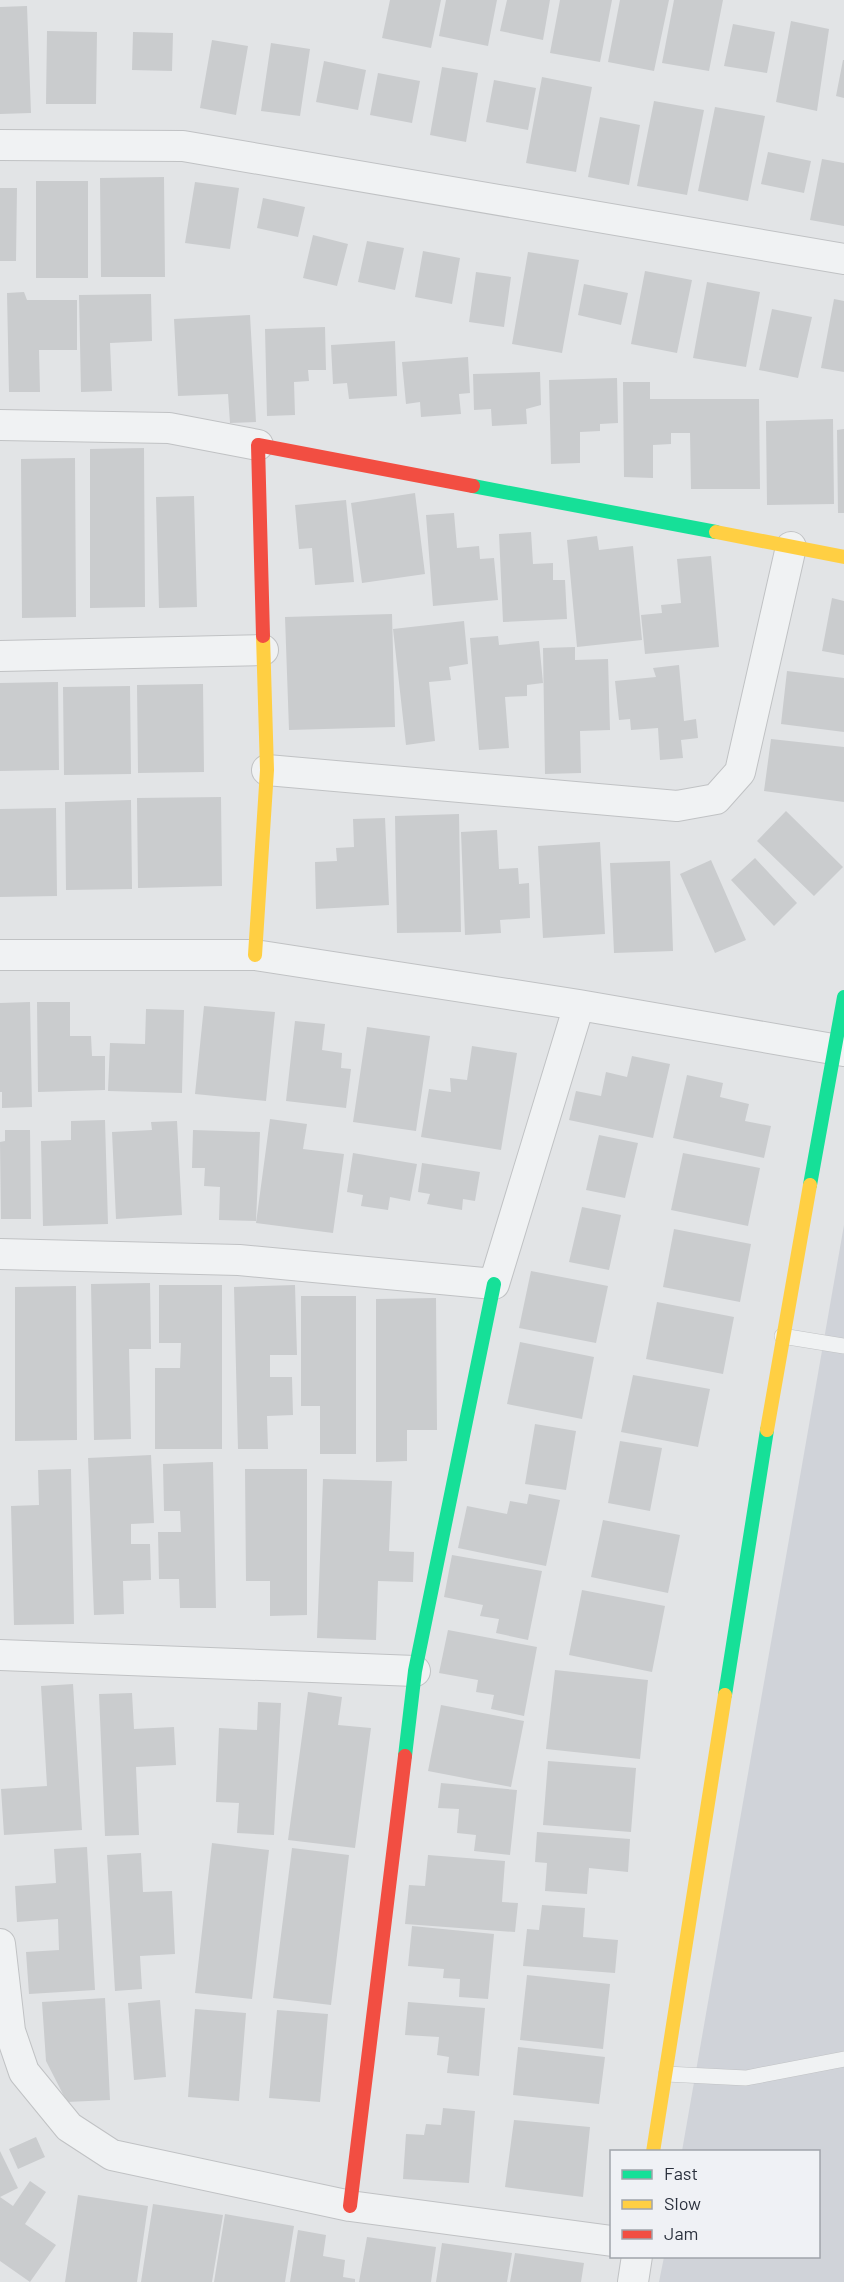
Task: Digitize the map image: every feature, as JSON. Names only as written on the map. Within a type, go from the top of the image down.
[{"type":"street","points":[[0,146],[183,146],[844,259]]},
{"type":"street","points":[[0,425],[169,428],[844,557]]},
{"type":"street","points":[[255,955],[267,770],[258,445]]},
{"type":"street","points":[[267,770],[677,806],[716,799],[740,772],[791,547]]},
{"type":"street","points":[[0,656],[263,650]]},
{"type":"street","points":[[0,955],[255,955],[579,1005],[838,1050]]},
{"type":"street","points":[[653,2150],[782,1336],[838,1050],[844,997]]},
{"type":"street","points":[[350,2206],[415,1671],[494,1284],[579,1005]]},
{"type":"street","points":[[0,1254],[239,1260],[494,1284]]},
{"type":"street","points":[[0,1655],[415,1671]]},
{"type":"street","points":[[0,1944],[10,2031],[12,2073],[69,2127],[112,2155],[350,2206],[610,2241]]},
{"type":"street","points":[[633,2282],[637,2258]]},
{"type":"lane","points":[[782,1336],[844,1347]]},
{"type":"lane","points":[[666,2074],[746,2078],[844,2059]]},
{"type":"shaded area","points":[[844,1225],[844,2282],[659,2282],[664,2258],[820,2258],[820,2150],[682,2150]]},
{"type":"building","points":[[390,0],[441,0],[431,48],[382,38]]},
{"type":"building","points":[[446,0],[497,0],[488,46],[439,36]]},
{"type":"building","points":[[507,0],[550,0],[543,40],[500,31]]},
{"type":"building","points":[[560,0],[612,0],[600,62],[550,53]]},
{"type":"building","points":[[620,0],[669,0],[654,71],[608,62]]},
{"type":"building","points":[[674,0],[723,0],[709,71],[662,63]]},
{"type":"building","points":[[27,6],[31,113],[0,114],[0,7]]},
{"type":"building","points":[[791,21],[829,29],[817,111],[776,102]]},
{"type":"building","points":[[733,24],[775,32],[767,73],[724,66]]},
{"type":"building","points":[[47,31],[97,32],[96,104],[46,104]]},
{"type":"building","points":[[133,32],[173,33],[172,71],[132,70]]},
{"type":"building","points":[[212,40],[248,46],[236,115],[200,108]]},
{"type":"building","points":[[271,43],[310,49],[300,116],[261,111]]},
{"type":"building","points":[[844,60],[844,98],[836,96]]},
{"type":"building","points":[[324,61],[366,70],[358,110],[316,102]]},
{"type":"building","points":[[442,67],[478,73],[466,142],[430,135]]},
{"type":"building","points":[[378,73],[420,81],[412,123],[370,115]]},
{"type":"building","points":[[542,77],[592,87],[576,172],[526,163]]},
{"type":"building","points":[[494,80],[536,88],[528,130],[486,122]]},
{"type":"building","points":[[654,101],[704,110],[687,195],[637,186]]},
{"type":"building","points":[[715,107],[765,116],[748,201],[698,191]]},
{"type":"building","points":[[600,117],[640,125],[629,185],[588,177]]},
{"type":"building","points":[[768,152],[811,161],[804,193],[761,184]]},
{"type":"building","points":[[822,159],[844,163],[844,226],[810,220]]},
{"type":"building","points":[[164,177],[165,277],[101,277],[100,178]]},
{"type":"building","points":[[36,181],[88,181],[88,278],[36,278]]},
{"type":"building","points":[[195,182],[239,188],[230,249],[185,243]]},
{"type":"building","points":[[0,188],[17,188],[16,261],[0,261]]},
{"type":"building","points":[[263,198],[305,207],[298,237],[257,228]]},
{"type":"building","points":[[313,235],[348,244],[337,286],[303,278]]},
{"type":"building","points":[[367,241],[404,248],[395,290],[358,282]]},
{"type":"building","points":[[423,251],[460,258],[452,304],[415,297]]},
{"type":"building","points":[[528,252],[579,260],[562,353],[512,344]]},
{"type":"building","points":[[645,271],[692,280],[677,353],[631,344]]},
{"type":"building","points":[[476,272],[511,277],[504,327],[469,322]]},
{"type":"building","points":[[707,282],[760,292],[746,367],[693,358]]},
{"type":"building","points":[[584,284],[628,293],[621,325],[578,315]]},
{"type":"building","points":[[24,292],[27,300],[77,300],[77,350],[39,350],[40,392],[9,392],[7,293]]},
{"type":"building","points":[[151,294],[152,341],[110,343],[112,391],[81,392],[79,295]]},
{"type":"building","points":[[834,299],[844,301],[844,372],[821,368]]},
{"type":"building","points":[[772,309],[812,317],[798,378],[759,370]]},
{"type":"building","points":[[250,315],[256,422],[230,423],[228,394],[178,396],[174,319]]},
{"type":"building","points":[[325,327],[326,370],[308,370],[309,381],[294,382],[295,415],[267,416],[265,329]]},
{"type":"building","points":[[395,341],[397,396],[349,399],[347,383],[333,384],[331,345]]},
{"type":"building","points":[[468,357],[470,393],[459,394],[461,414],[421,417],[420,402],[406,404],[402,362]]},
{"type":"building","points":[[540,372],[541,405],[526,409],[527,424],[492,426],[491,409],[474,410],[473,374]]},
{"type":"building","points":[[617,378],[618,423],[600,424],[600,431],[580,432],[580,463],[551,464],[549,380]]},
{"type":"building","points":[[623,382],[650,382],[650,399],[759,399],[760,489],[691,489],[690,433],[671,433],[671,444],[653,445],[653,478],[624,477]]},
{"type":"building","points":[[833,419],[834,504],[767,505],[766,421]]},
{"type":"building","points":[[844,429],[844,513],[838,513],[837,430]]},
{"type":"building","points":[[144,448],[145,607],[90,608],[90,449]]},
{"type":"building","points":[[75,458],[76,617],[22,618],[21,459]]},
{"type":"building","points":[[415,493],[425,574],[362,583],[351,503]]},
{"type":"building","points":[[194,496],[197,607],[159,608],[156,497]]},
{"type":"building","points":[[346,500],[354,582],[315,585],[312,548],[299,549],[295,505]]},
{"type":"building","points":[[454,513],[457,548],[479,546],[480,559],[494,558],[498,600],[433,606],[426,515]]},
{"type":"building","points":[[531,532],[533,564],[553,563],[553,580],[565,580],[567,619],[503,622],[499,534]]},
{"type":"building","points":[[597,536],[599,550],[633,546],[642,640],[577,647],[567,540]]},
{"type":"building","points":[[711,556],[719,647],[645,654],[641,615],[662,613],[661,605],[681,603],[677,559]]},
{"type":"building","points":[[832,598],[844,601],[844,655],[822,651]]},
{"type":"building","points":[[392,614],[395,727],[289,730],[285,617]]},
{"type":"building","points":[[464,621],[468,664],[449,667],[451,680],[429,682],[435,741],[406,745],[393,629]]},
{"type":"building","points":[[498,636],[499,645],[539,641],[543,683],[527,685],[527,696],[505,697],[509,748],[479,750],[470,638]]},
{"type":"building","points":[[575,647],[575,660],[608,659],[610,730],[580,731],[581,773],[545,774],[543,648]]},
{"type":"building","points":[[679,665],[684,721],[696,719],[698,738],[681,740],[683,758],[660,760],[658,728],[631,730],[630,719],[619,720],[615,681],[656,677],[653,668]]},
{"type":"building","points":[[787,671],[844,678],[844,732],[781,724]]},
{"type":"building","points":[[58,682],[59,770],[0,771],[0,683]]},
{"type":"building","points":[[203,684],[204,772],[138,773],[137,685]]},
{"type":"building","points":[[130,686],[131,774],[64,775],[63,687]]},
{"type":"building","points":[[771,739],[844,747],[844,802],[764,791]]},
{"type":"building","points":[[221,797],[222,886],[138,888],[137,798]]},
{"type":"building","points":[[131,800],[132,889],[66,890],[65,802]]},
{"type":"building","points":[[56,808],[57,896],[0,897],[0,809]]},
{"type":"building","points":[[786,811],[843,867],[814,896],[757,841]]},
{"type":"building","points":[[459,814],[461,932],[397,933],[395,816]]},
{"type":"building","points":[[385,818],[389,905],[316,909],[315,862],[337,861],[336,848],[354,847],[353,819]]},
{"type":"building","points":[[497,830],[499,869],[518,868],[519,884],[529,883],[530,918],[500,920],[501,933],[465,935],[461,832]]},
{"type":"building","points":[[600,842],[605,934],[543,938],[538,846]]},
{"type":"building","points":[[755,858],[797,903],[774,926],[731,880]]},
{"type":"building","points":[[711,860],[746,940],[715,953],[680,874]]},
{"type":"building","points":[[670,861],[673,951],[614,953],[610,863]]},
{"type":"building","points":[[30,1002],[32,1107],[2,1108],[0,1003]]},
{"type":"building","points":[[37,1002],[70,1002],[70,1036],[91,1036],[92,1056],[105,1056],[105,1090],[38,1092]]},
{"type":"building","points":[[204,1006],[275,1012],[266,1101],[195,1094]]},
{"type":"building","points":[[146,1009],[184,1010],[182,1093],[108,1091],[110,1043],[145,1044]]},
{"type":"building","points":[[295,1021],[325,1024],[322,1050],[342,1053],[341,1068],[351,1069],[346,1108],[286,1101]]},
{"type":"building","points":[[367,1027],[430,1036],[416,1131],[353,1122]]},
{"type":"building","points":[[472,1046],[517,1053],[501,1150],[421,1137],[429,1089],[451,1092],[450,1078],[467,1080]]},
{"type":"building","points":[[632,1056],[670,1064],[653,1138],[569,1120],[576,1091],[601,1096],[606,1072],[627,1077]]},
{"type":"building","points":[[687,1075],[723,1083],[720,1097],[749,1104],[745,1121],[771,1126],[764,1158],[673,1138]]},
{"type":"building","points":[[270,1119],[307,1124],[303,1149],[344,1154],[333,1233],[256,1223]]},
{"type":"building","points":[[105,1120],[108,1224],[43,1226],[41,1141],[71,1140],[71,1121]]},
{"type":"building","points":[[177,1121],[182,1215],[116,1219],[112,1132],[152,1130],[151,1122]]},
{"type":"building","points":[[5,1130],[30,1130],[31,1219],[1,1219],[0,1142],[5,1141]]},
{"type":"building","points":[[193,1130],[260,1132],[256,1221],[219,1220],[220,1187],[204,1186],[205,1168],[192,1168]]},
{"type":"building","points":[[599,1135],[638,1143],[625,1198],[586,1190]]},
{"type":"building","points":[[353,1153],[417,1164],[410,1201],[390,1197],[388,1210],[361,1206],[363,1195],[347,1192]]},
{"type":"building","points":[[683,1153],[760,1168],[748,1226],[671,1210]]},
{"type":"building","points":[[422,1163],[480,1172],[475,1201],[463,1199],[462,1210],[427,1204],[430,1194],[418,1192]]},
{"type":"building","points":[[582,1207],[621,1215],[609,1270],[569,1262]]},
{"type":"building","points":[[674,1229],[751,1244],[740,1302],[663,1287]]},
{"type":"building","points":[[531,1271],[608,1286],[596,1343],[519,1328]]},
{"type":"building","points":[[150,1283],[151,1349],[129,1349],[131,1439],[94,1440],[91,1284]]},
{"type":"building","points":[[159,1285],[222,1285],[222,1449],[155,1449],[155,1368],[180,1368],[181,1343],[159,1343]]},
{"type":"building","points":[[295,1285],[297,1355],[270,1355],[270,1377],[292,1377],[293,1415],[267,1416],[268,1449],[238,1449],[234,1287]]},
{"type":"building","points":[[76,1286],[77,1440],[15,1441],[15,1287]]},
{"type":"building","points":[[301,1296],[356,1296],[356,1454],[320,1454],[320,1406],[301,1406]]},
{"type":"building","points":[[436,1298],[437,1430],[407,1430],[407,1461],[376,1462],[376,1299]]},
{"type":"building","points":[[657,1302],[734,1317],[723,1374],[646,1359]]},
{"type":"building","points":[[520,1342],[594,1357],[582,1419],[507,1404]]},
{"type":"building","points":[[633,1375],[710,1389],[698,1447],[621,1432]]},
{"type":"building","points":[[535,1424],[576,1431],[566,1490],[525,1484]]},
{"type":"building","points":[[620,1441],[662,1448],[650,1511],[608,1503]]},
{"type":"building","points":[[151,1455],[154,1523],[131,1524],[131,1544],[150,1544],[151,1580],[123,1581],[124,1614],[94,1615],[88,1458]]},
{"type":"building","points":[[213,1462],[216,1608],[180,1608],[179,1579],[159,1579],[158,1532],[181,1532],[180,1511],[164,1511],[163,1464]]},
{"type":"building","points":[[71,1469],[74,1624],[14,1625],[11,1506],[39,1505],[38,1470]]},
{"type":"building","points":[[245,1469],[307,1469],[307,1615],[270,1616],[270,1581],[246,1581]]},
{"type":"building","points":[[323,1479],[392,1481],[389,1551],[414,1552],[413,1582],[378,1581],[376,1640],[317,1638]]},
{"type":"building","points":[[529,1494],[560,1500],[546,1566],[458,1548],[467,1506],[507,1514],[510,1501],[527,1504]]},
{"type":"building","points":[[603,1520],[680,1535],[668,1593],[591,1577]]},
{"type":"building","points":[[452,1555],[542,1571],[528,1640],[496,1633],[499,1619],[480,1616],[483,1605],[444,1597]]},
{"type":"building","points":[[582,1590],[665,1606],[652,1672],[569,1655]]},
{"type":"building","points":[[448,1630],[537,1647],[524,1716],[491,1709],[494,1695],[476,1692],[478,1680],[439,1673]]},
{"type":"building","points":[[555,1670],[648,1680],[640,1759],[546,1749]]},
{"type":"building","points":[[73,1684],[82,1830],[4,1835],[1,1789],[47,1786],[41,1686]]},
{"type":"building","points":[[308,1692],[342,1697],[338,1725],[371,1728],[355,1848],[288,1840]]},
{"type":"building","points":[[132,1693],[134,1729],[174,1727],[176,1765],[136,1767],[139,1835],[105,1836],[99,1694]]},
{"type":"building","points":[[258,1702],[281,1703],[274,1835],[237,1833],[239,1803],[216,1802],[219,1728],[257,1730]]},
{"type":"building","points":[[441,1705],[524,1721],[511,1787],[428,1771]]},
{"type":"building","points":[[548,1761],[636,1768],[631,1832],[543,1825]]},
{"type":"building","points":[[441,1783],[517,1790],[510,1855],[474,1851],[476,1835],[457,1833],[459,1809],[438,1808]]},
{"type":"building","points":[[537,1832],[630,1839],[628,1872],[589,1868],[587,1894],[545,1891],[547,1863],[535,1862]]},
{"type":"building","points":[[212,1843],[269,1850],[252,1999],[195,1993]]},
{"type":"building","points":[[87,1847],[95,1990],[29,1994],[26,1952],[59,1950],[58,1919],[17,1922],[15,1886],[56,1883],[54,1849]]},
{"type":"building","points":[[292,1848],[349,1855],[331,2005],[273,1998]]},
{"type":"building","points":[[141,1853],[143,1892],[172,1891],[175,1954],[140,1956],[142,1989],[115,1991],[107,1855]]},
{"type":"building","points":[[428,1855],[505,1861],[502,1902],[518,1903],[515,1932],[405,1924],[409,1885],[425,1886]]},
{"type":"building","points":[[542,1905],[585,1908],[583,1937],[618,1940],[615,1973],[523,1966],[527,1929],[539,1930]]},
{"type":"building","points":[[412,1926],[494,1934],[488,1999],[459,1997],[460,1979],[443,1978],[444,1969],[408,1966]]},
{"type":"building","points":[[527,1975],[610,1984],[603,2049],[520,2040]]},
{"type":"building","points":[[105,1998],[110,2100],[67,2102],[46,2061],[42,2002]]},
{"type":"building","points":[[160,2000],[166,2077],[134,2080],[128,2003]]},
{"type":"building","points":[[408,2002],[485,2008],[479,2076],[447,2073],[449,2057],[437,2055],[439,2037],[405,2035]]},
{"type":"building","points":[[195,2009],[246,2013],[239,2101],[188,2097]]},
{"type":"building","points":[[277,2010],[328,2014],[320,2102],[269,2098]]},
{"type":"building","points":[[518,2047],[605,2057],[599,2104],[513,2095]]},
{"type":"building","points":[[443,2108],[475,2111],[469,2183],[403,2179],[406,2134],[424,2135],[426,2124],[441,2125]]},
{"type":"building","points":[[514,2120],[590,2127],[583,2197],[505,2187]]},
{"type":"building","points":[[36,2137],[45,2157],[18,2169],[9,2149]]},
{"type":"building","points":[[0,2151],[18,2188],[0,2197]]},
{"type":"building","points":[[30,2181],[46,2192],[25,2224],[56,2245],[30,2282],[0,2261],[0,2197],[13,2206]]},
{"type":"building","points":[[78,2195],[148,2206],[137,2282],[65,2282]]},
{"type":"building","points":[[153,2204],[223,2215],[212,2282],[141,2282]]},
{"type":"building","points":[[225,2214],[294,2226],[285,2282],[214,2282]]},
{"type":"building","points":[[298,2230],[326,2235],[323,2256],[345,2260],[343,2277],[355,2279],[355,2282],[290,2282]]},
{"type":"building","points":[[367,2237],[436,2247],[431,2282],[359,2282]]},
{"type":"building","points":[[442,2243],[512,2253],[507,2282],[436,2282]]},
{"type":"building","points":[[515,2253],[584,2263],[581,2282],[510,2282]]},
{"type":"traffic: fast","points":[[473,486],[716,532]]},
{"type":"traffic: fast","points":[[810,1185],[844,997]]},
{"type":"traffic: fast","points":[[405,1756],[415,1671],[494,1284]]},
{"type":"traffic: fast","points":[[725,1695],[767,1430]]},
{"type":"traffic: slow","points":[[716,532],[844,557]]},
{"type":"traffic: slow","points":[[255,955],[267,770],[263,636]]},
{"type":"traffic: slow","points":[[767,1430],[810,1185]]},
{"type":"traffic: slow","points":[[653,2150],[725,1695]]},
{"type":"traffic: jam","points":[[263,636],[258,445],[473,486]]},
{"type":"traffic: jam","points":[[350,2206],[405,1756]]}]
